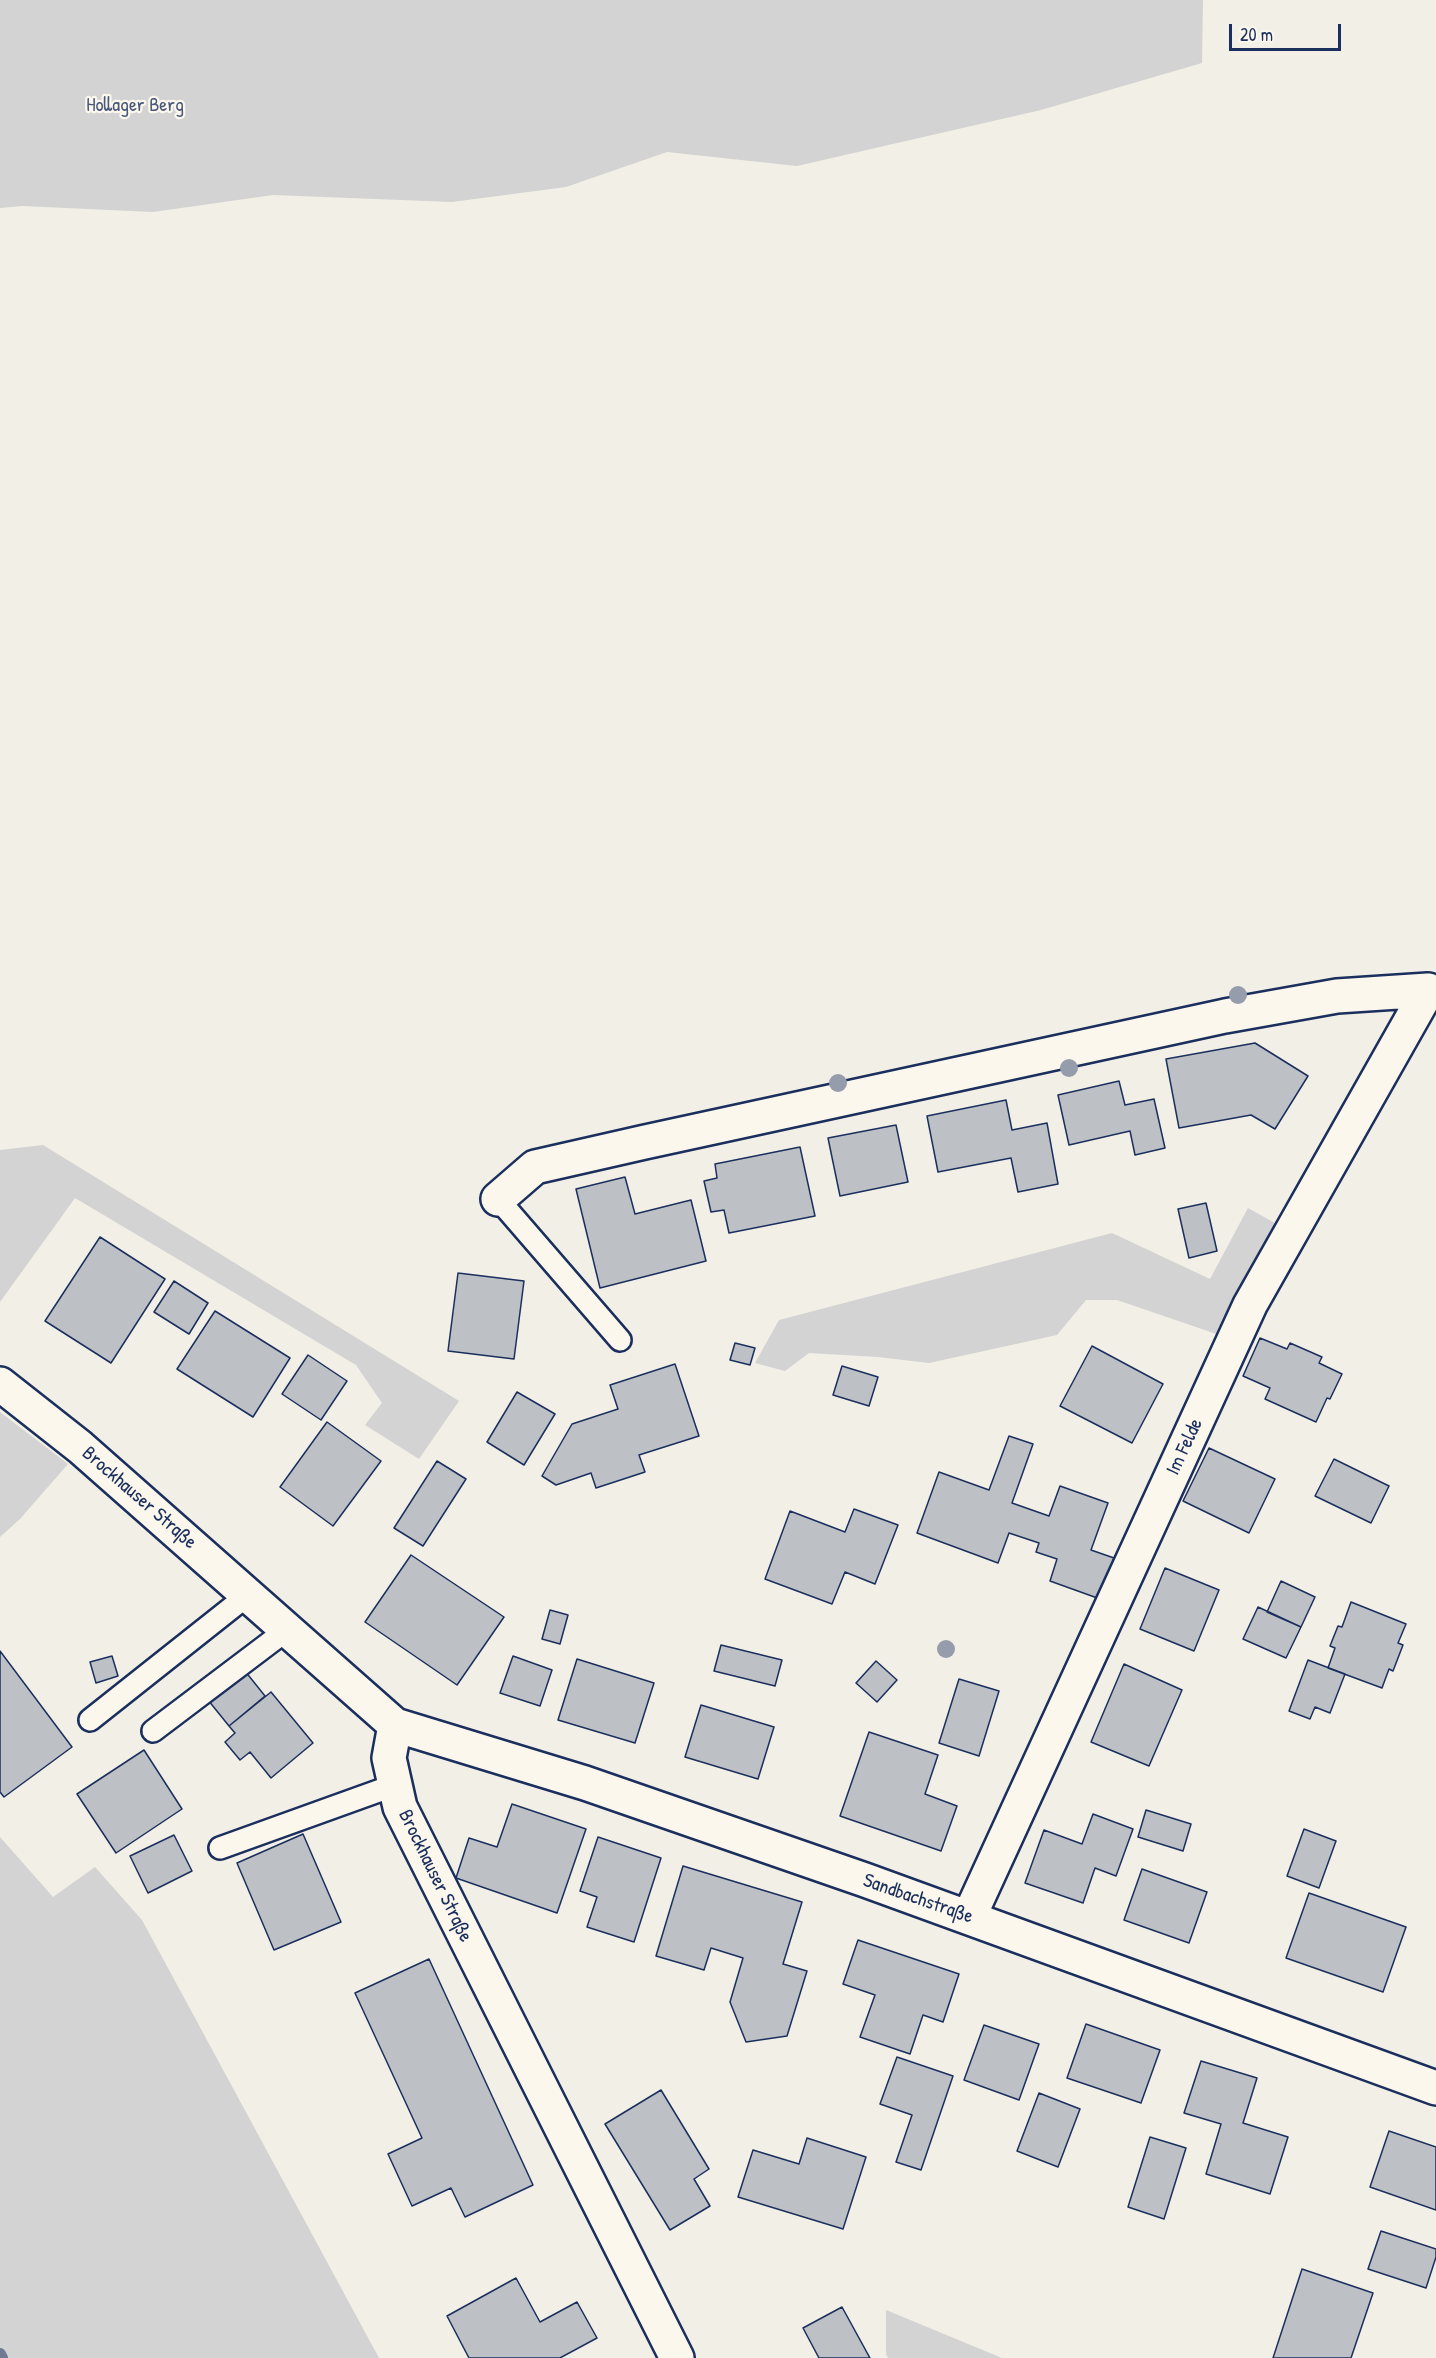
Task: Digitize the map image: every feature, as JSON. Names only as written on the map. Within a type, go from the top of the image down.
[{"type":"street","name":"Im Felde","points":[[498,1199],[535,1167],[1225,1016],[1337,996],[1428,990],[1250,1305],[969,1917]]},
{"type":"street","name":"Brockhauser Straße","points":[[0,1384],[80,1447],[395,1725],[389,1758],[400,1807],[677,2358]]},
{"type":"street","name":"Sandbachstraße","points":[[395,1725],[585,1783],[969,1917],[1436,2088]]},
{"type":"lane","points":[[498,1199],[620,1340]]},
{"type":"lane","points":[[90,1720],[249,1594]]},
{"type":"lane","points":[[153,1731],[288,1629]]},
{"type":"lane","points":[[220,1848],[395,1785]]},
{"type":"green space","name":"Hollager Berg","points":[[0,0],[1203,0],[1202,63],[1041,110],[797,166],[667,152],[566,187],[452,202],[273,195],[153,212],[22,206],[0,208]]},
{"type":"green space","points":[[43,1145],[459,1401],[419,1459],[365,1425],[382,1403],[356,1365],[75,1198],[0,1302],[0,1150]]},
{"type":"green space","points":[[1248,1208],[1291,1232],[1234,1340],[1117,1300],[1086,1300],[1057,1335],[929,1363],[809,1353],[785,1371],[755,1363],[779,1320],[1112,1233],[1210,1279]]},
{"type":"green space","points":[[0,1412],[68,1464],[20,1519],[0,1537]]},
{"type":"green space","points":[[0,1837],[53,1897],[95,1867],[142,1920],[379,2358],[0,2358]]},
{"type":"green space","points":[[886,2310],[1002,2358],[888,2358],[886,2354]]},
{"type":"building","points":[[1255,1043],[1308,1076],[1275,1129],[1251,1115],[1179,1128],[1166,1059]]},
{"type":"building","points":[[1119,1081],[1125,1105],[1154,1099],[1165,1148],[1135,1155],[1130,1131],[1069,1145],[1058,1095]]},
{"type":"building","points":[[1006,1100],[1012,1130],[1047,1123],[1058,1184],[1018,1192],[1011,1158],[938,1172],[927,1116]]},
{"type":"building","points":[[896,1125],[908,1182],[840,1196],[828,1138]]},
{"type":"building","points":[[800,1147],[815,1216],[729,1233],[724,1210],[711,1212],[704,1181],[717,1178],[715,1164]]},
{"type":"building","points":[[625,1177],[635,1214],[691,1200],[706,1261],[600,1288],[576,1189]]},
{"type":"building","points":[[1206,1203],[1217,1251],[1189,1258],[1178,1209]]},
{"type":"building","points":[[100,1237],[165,1279],[111,1363],[45,1321]]},
{"type":"building","points":[[458,1273],[524,1281],[514,1359],[448,1351]]},
{"type":"building","points":[[174,1281],[208,1303],[189,1334],[154,1312]]},
{"type":"building","points":[[215,1311],[290,1358],[253,1417],[177,1369]]},
{"type":"building","points":[[1260,1338],[1287,1349],[1290,1343],[1322,1357],[1319,1363],[1342,1374],[1316,1422],[1265,1399],[1270,1388],[1243,1376]]},
{"type":"building","points":[[735,1343],[755,1348],[750,1365],[730,1360]]},
{"type":"building","points":[[1092,1346],[1163,1384],[1132,1443],[1060,1406]]},
{"type":"building","points":[[308,1355],[347,1381],[321,1420],[282,1394]]},
{"type":"building","points":[[675,1364],[699,1436],[639,1455],[645,1472],[596,1488],[591,1473],[556,1485],[542,1476],[572,1424],[618,1409],[610,1385]]},
{"type":"building","points":[[842,1366],[878,1377],[869,1406],[833,1395]]},
{"type":"building","points":[[517,1392],[555,1414],[524,1465],[487,1442]]},
{"type":"building","points":[[327,1422],[381,1461],[333,1526],[280,1487]]},
{"type":"building","points":[[1009,1436],[1033,1444],[1012,1503],[1049,1516],[1060,1486],[1108,1503],[1091,1550],[1114,1558],[1100,1599],[1050,1581],[1057,1559],[1036,1552],[1039,1543],[1009,1533],[998,1563],[917,1533],[939,1472],[989,1490]]},
{"type":"building","points":[[1209,1448],[1275,1479],[1249,1533],[1183,1501]]},
{"type":"building","points":[[1334,1459],[1389,1486],[1371,1523],[1315,1496]]},
{"type":"building","points":[[437,1461],[466,1479],[423,1546],[394,1528]]},
{"type":"building","points":[[854,1509],[898,1525],[875,1584],[845,1572],[832,1604],[765,1579],[790,1511],[845,1532]]},
{"type":"building","points":[[411,1555],[504,1617],[457,1685],[365,1622]]},
{"type":"building","points":[[1165,1568],[1219,1590],[1194,1651],[1140,1629]]},
{"type":"building","points":[[1281,1581],[1315,1597],[1301,1627],[1267,1612]]},
{"type":"building","points":[[1351,1602],[1406,1624],[1398,1643],[1403,1645],[1393,1671],[1389,1669],[1382,1688],[1328,1668],[1335,1648],[1330,1646],[1338,1626],[1342,1627]]},
{"type":"building","points":[[1258,1607],[1301,1627],[1286,1658],[1243,1639]]},
{"type":"building","points":[[550,1610],[568,1615],[560,1644],[542,1639]]},
{"type":"building","points":[[721,1645],[782,1660],[775,1686],[714,1671]]},
{"type":"building","points":[[0,1651],[72,1747],[4,1797],[0,1792]]},
{"type":"building","points":[[112,1656],[118,1676],[96,1683],[90,1662]]},
{"type":"building","points":[[513,1656],[552,1670],[540,1706],[500,1693]]},
{"type":"building","points":[[577,1659],[654,1683],[635,1743],[558,1720]]},
{"type":"building","points":[[1308,1660],[1345,1674],[1330,1713],[1315,1707],[1310,1719],[1289,1711]]},
{"type":"building","points":[[876,1661],[897,1680],[877,1702],[856,1683]]},
{"type":"building","points":[[1124,1664],[1182,1690],[1149,1766],[1091,1742]]},
{"type":"building","points":[[245,1671],[265,1696],[229,1726],[208,1700]]},
{"type":"building","points":[[959,1679],[999,1691],[979,1756],[939,1743]]},
{"type":"building","points":[[271,1692],[313,1743],[271,1778],[250,1752],[240,1760],[225,1742],[235,1733],[229,1726]]},
{"type":"building","points":[[701,1705],[774,1727],[758,1779],[685,1757]]},
{"type":"building","points":[[869,1732],[938,1755],[925,1794],[957,1806],[941,1851],[840,1816]]},
{"type":"building","points":[[144,1750],[182,1809],[116,1853],[77,1794]]},
{"type":"building","points":[[512,1804],[586,1829],[557,1913],[456,1878],[469,1838],[497,1847]]},
{"type":"building","points":[[1146,1810],[1191,1824],[1183,1851],[1138,1837]]},
{"type":"building","points":[[1093,1814],[1133,1829],[1116,1876],[1095,1868],[1083,1903],[1025,1883],[1044,1830],[1082,1844]]},
{"type":"building","points":[[1304,1829],[1336,1841],[1319,1888],[1287,1876]]},
{"type":"building","points":[[303,1834],[341,1922],[274,1950],[237,1863]]},
{"type":"building","points":[[174,1835],[192,1871],[148,1893],[130,1856]]},
{"type":"building","points":[[598,1837],[661,1858],[634,1942],[587,1927],[597,1897],[580,1891]]},
{"type":"building","points":[[683,1866],[802,1902],[783,1964],[807,1971],[787,2036],[746,2042],[730,2002],[743,1958],[711,1948],[704,1970],[656,1956]]},
{"type":"building","points":[[1142,1869],[1207,1892],[1189,1943],[1124,1920]]},
{"type":"building","points":[[1309,1893],[1406,1927],[1383,1992],[1286,1958]]},
{"type":"building","points":[[858,1940],[959,1974],[943,2022],[923,2015],[910,2054],[860,2037],[875,1995],[843,1984]]},
{"type":"building","points":[[429,1959],[533,2185],[465,2217],[451,2188],[412,2206],[388,2154],[422,2138],[355,1993]]},
{"type":"building","points":[[1086,2024],[1160,2050],[1141,2103],[1067,2078]]},
{"type":"building","points":[[984,2025],[1039,2044],[1019,2100],[964,2080]]},
{"type":"building","points":[[897,2057],[953,2076],[921,2170],[896,2162],[912,2115],[880,2104]]},
{"type":"building","points":[[1201,2061],[1257,2078],[1243,2123],[1288,2137],[1270,2194],[1206,2174],[1221,2124],[1184,2113]]},
{"type":"building","points":[[661,2090],[709,2169],[694,2179],[710,2206],[670,2230],[605,2124]]},
{"type":"building","points":[[1039,2093],[1080,2109],[1058,2167],[1017,2151]]},
{"type":"building","points":[[1389,2131],[1436,2147],[1436,2210],[1370,2187]]},
{"type":"building","points":[[1150,2137],[1186,2148],[1164,2219],[1128,2207]]},
{"type":"building","points":[[807,2138],[866,2157],[843,2229],[738,2197],[753,2150],[799,2164]]},
{"type":"building","points":[[1381,2231],[1436,2249],[1436,2257],[1426,2288],[1368,2269]]},
{"type":"building","points":[[1302,2269],[1373,2293],[1351,2358],[1273,2358]]},
{"type":"building","points":[[516,2278],[540,2322],[577,2302],[597,2338],[560,2358],[469,2358],[447,2316]]},
{"type":"building","points":[[842,2307],[870,2358],[819,2358],[803,2328]]},
{"type":"waterway","points":[[0,2354],[2,2358]]}]
